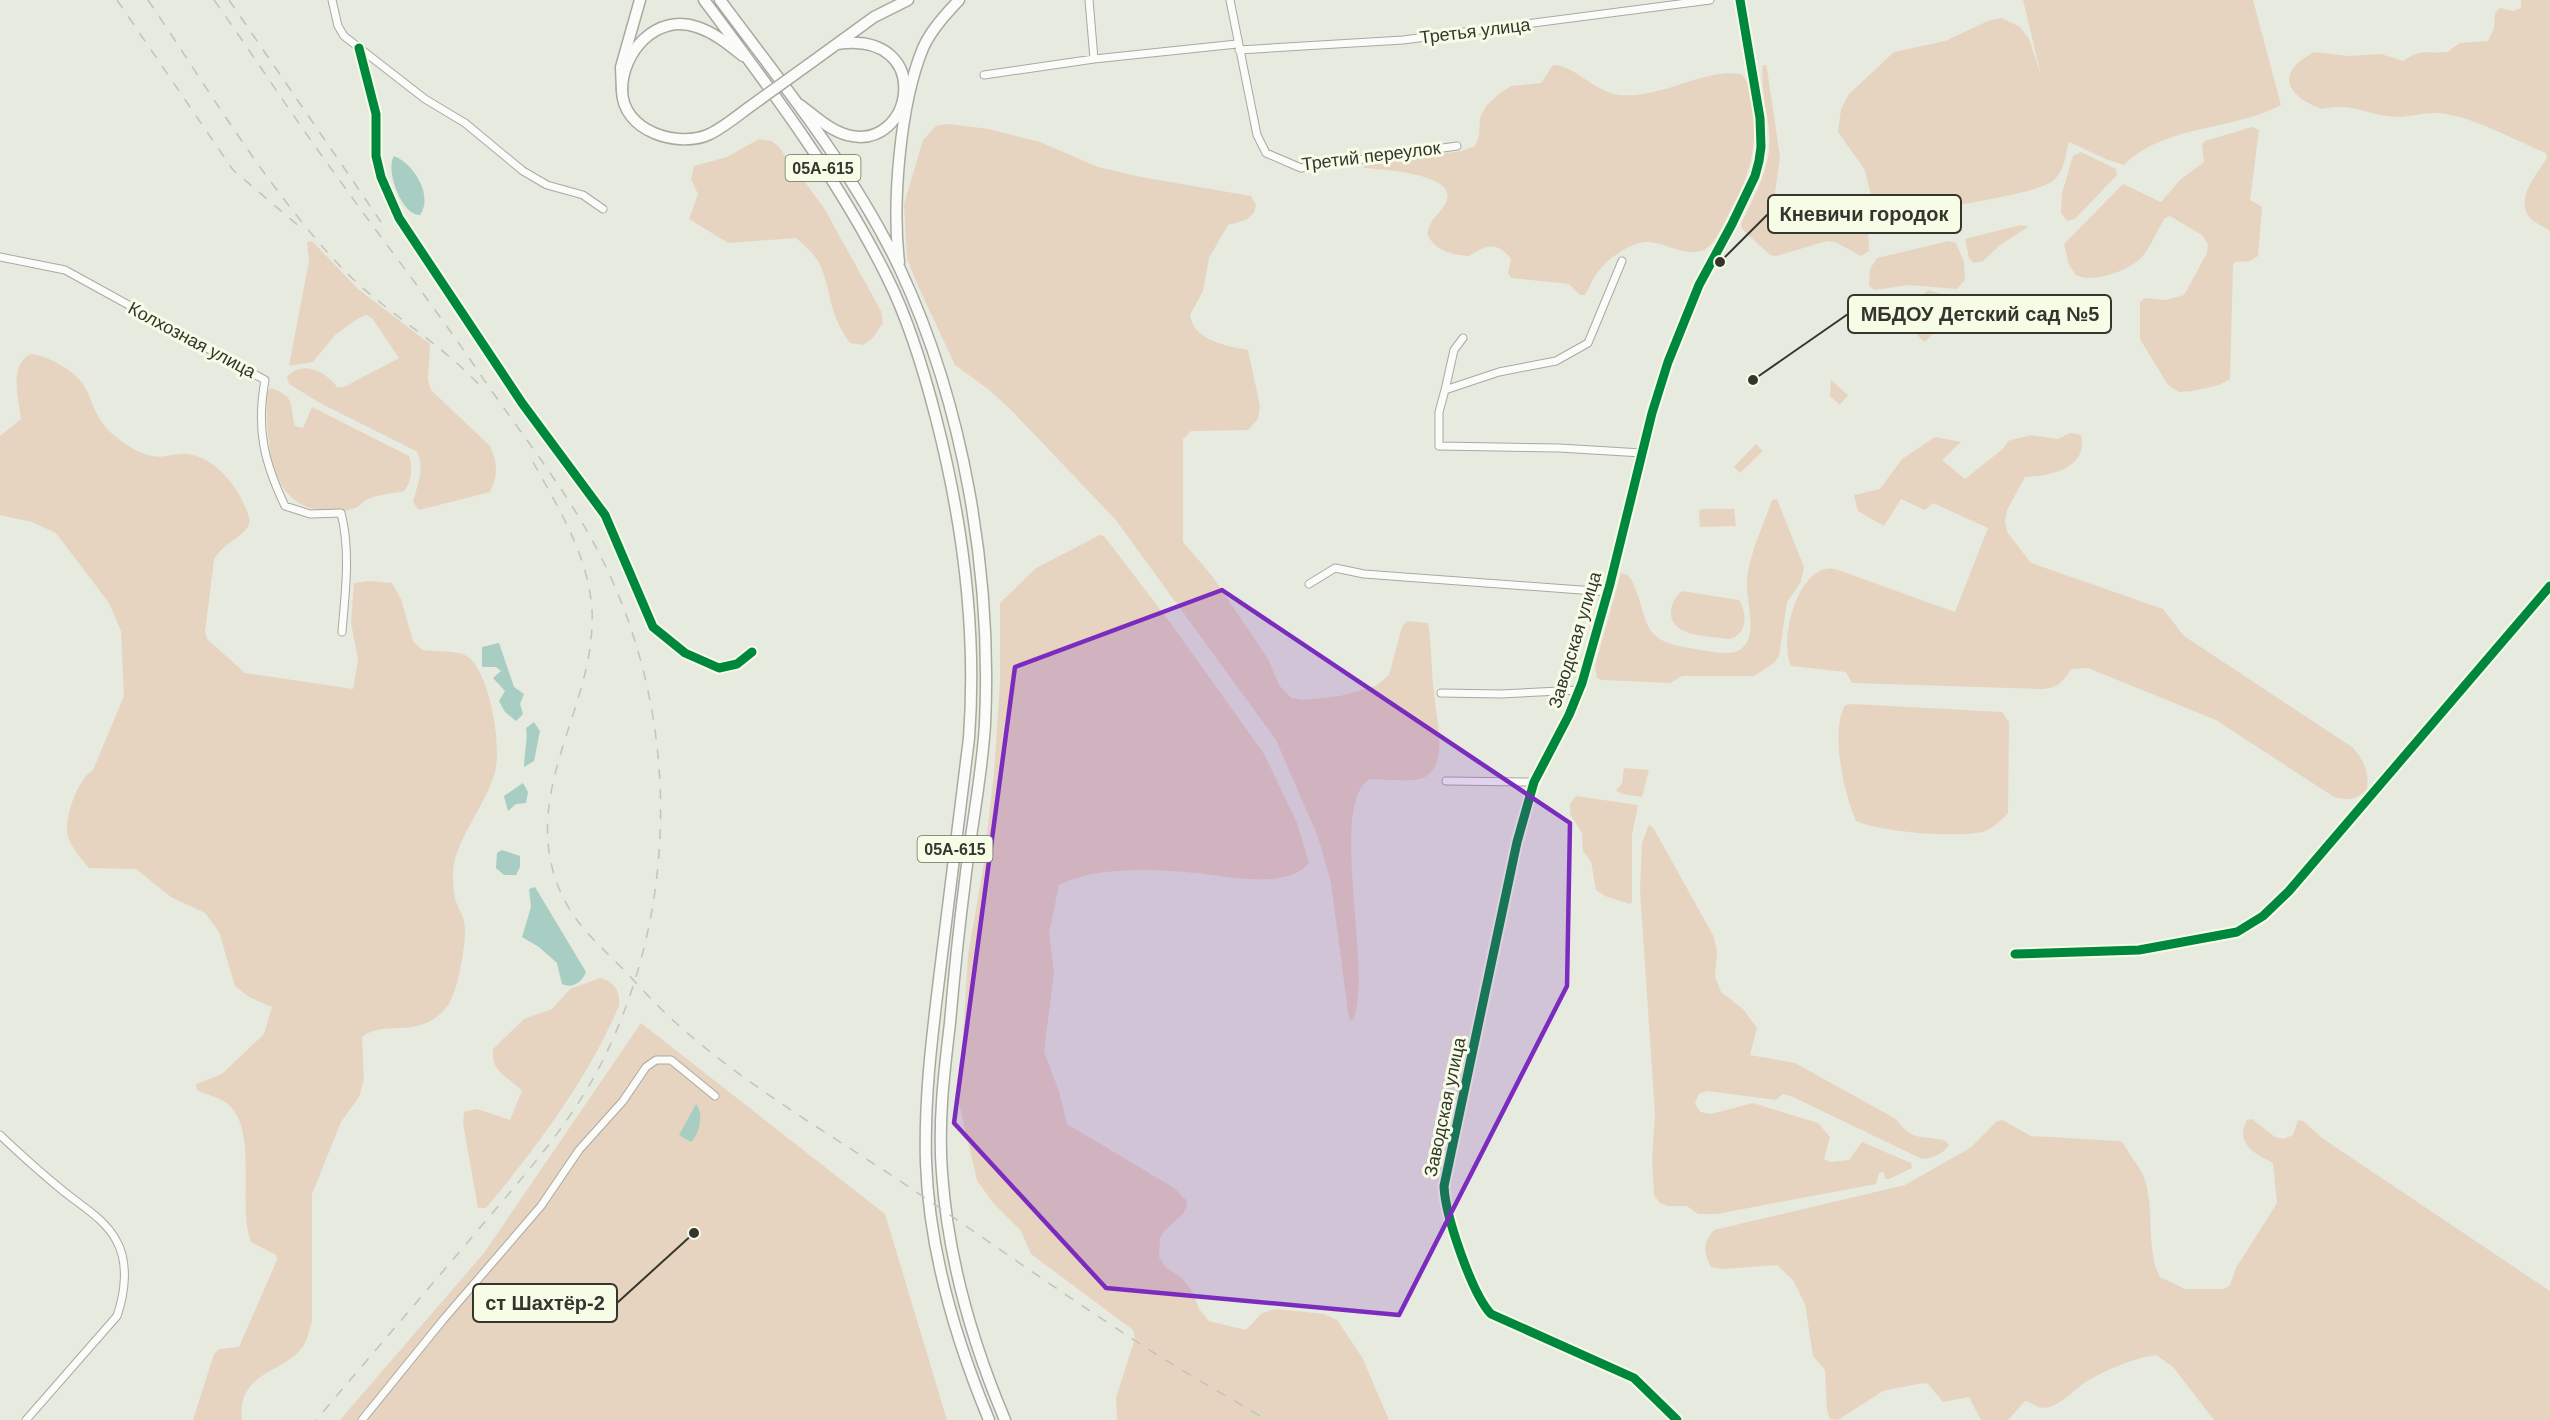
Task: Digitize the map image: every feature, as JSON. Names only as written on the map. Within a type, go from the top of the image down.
[{"type":"main road","points":[[640,0],[621,67],[622,91],[636,120],[657,135],[670,140],[682,140],[709,134],[874,17],[908,0]]},
{"type":"main road","name":"05А-615","points":[[704,0],[750,62],[836,187],[889,279],[927,382],[952,481],[968,586],[972,689],[969,738],[926,1089],[926,1164],[935,1243],[946,1297],[969,1370],[989,1420]]},
{"type":"main road","name":"05А-615","points":[[720,0],[797,103],[862,200],[900,268],[932,352],[953,419],[983,586],[985,725],[962,900],[942,1097],[942,1173],[962,1300],[985,1373],[1005,1420]]},
{"type":"main road","points":[[900,268],[895,228],[898,171],[909,99],[924,47],[944,16],[960,0]]},
{"type":"main road","points":[[622,91],[626,67],[636,47],[647,34],[660,28],[680,24],[695,26],[720,37],[750,62]]},
{"type":"main road","points":[[797,103],[831,129],[848,135],[865,137],[878,133],[892,122],[901,107],[906,91],[904,75],[894,57],[879,48],[858,41],[837,44]]},
{"type":"street","points":[[332,0],[338,26],[344,36],[425,99],[465,123],[523,171],[547,184],[583,195],[603,209]]},
{"type":"street","points":[[1089,0],[1094,59]]},
{"type":"street","name":"Третий переулок","points":[[1230,0],[1257,135],[1266,153],[1301,168],[1457,146]]},
{"type":"street","name":"Третья улица","points":[[984,75],[1094,59],[1238,47],[1403,40],[1710,0]]},
{"type":"street","name":"Заводская улица","points":[[1634,1378],[1491,1314],[1483,1305],[1474,1286],[1444,1196],[1445,1176],[1517,842],[1534,782],[1555,745],[1580,690],[1608,592],[1663,376],[1689,306],[1744,200],[1759,161],[1760,118],[1740,0]]},
{"type":"street","points":[[359,48],[376,114],[376,156],[381,177],[399,218],[522,403],[606,515],[653,627],[685,653],[719,668],[737,664],[752,652]]},
{"type":"street","name":"Колхозная улица","points":[[0,257],[65,270],[265,380],[261,417],[264,455],[285,506],[310,514],[341,513],[345,526],[346,581],[342,632]]},
{"type":"street","points":[[1445,390],[1499,372],[1556,361],[1588,343],[1622,261]]},
{"type":"street","points":[[1463,338],[1454,350],[1439,412],[1439,446],[1558,448],[1642,453]]},
{"type":"street","points":[[1309,584],[1335,568],[1364,574],[1608,592]]},
{"type":"street","points":[[2015,954],[2139,950],[2201,940],[2237,932],[2249,926],[2289,891],[2550,586]]},
{"type":"street","name":"Заводская улица","points":[[1441,693],[1501,694],[1580,690]]},
{"type":"street","points":[[1446,781],[1534,782]]},
{"type":"street","points":[[362,1420],[443,1320],[541,1206],[579,1150],[623,1101],[646,1066],[656,1060],[671,1060],[715,1096]]},
{"type":"street","points":[[0,1135],[29,1163],[105,1224],[116,1239],[122,1254],[124,1278],[122,1301],[117,1316],[26,1420]]},
{"type":"street","points":[[1634,1378],[1677,1420]]},
{"type":"highlighted area","points":[[1222,590],[1570,823],[1567,986],[1399,1315],[1106,1288],[954,1123],[1015,667]]},
{"type":"shaded area","points":[[2023,0],[2253,0],[2281,105],[2242,120],[2159,142],[2124,165],[2069,142],[2058,176],[2043,186],[1998,198],[1874,218],[1868,227],[1869,251],[1861,256],[1835,242],[1827,241],[1776,256],[1770,255],[1742,229],[1741,224],[1766,167],[1770,144],[1763,90],[1763,65],[1766,65],[1767,69],[1780,157],[1775,193],[1795,206],[1859,204],[1871,195],[1865,170],[1838,132],[1841,109],[1849,94],[1894,52],[1945,41],[1990,20],[2002,18],[2020,27],[2029,39],[2041,75]]},
{"type":"shaded area","points":[[2521,0],[2550,0],[2550,231],[2530,218],[2524,203],[2533,179],[2547,158],[2546,153],[2479,124],[2451,115],[2432,113],[2394,117],[2341,107],[2321,109],[2299,97],[2289,83],[2294,68],[2314,52],[2349,56],[2381,54],[2403,61],[2420,53],[2447,52],[2460,43],[2488,41],[2494,28],[2495,13],[2500,8],[2514,11],[2521,8]]},
{"type":"shaded area","points":[[1553,65],[1569,69],[1601,89],[1619,95],[1651,93],[1712,75],[1727,73],[1741,74],[1747,81],[1754,125],[1749,167],[1718,236],[1707,248],[1701,251],[1686,252],[1649,242],[1634,245],[1619,252],[1606,263],[1594,277],[1585,295],[1580,295],[1569,284],[1511,278],[1508,273],[1511,259],[1496,247],[1481,249],[1469,256],[1456,255],[1439,248],[1427,234],[1431,223],[1446,202],[1447,192],[1441,185],[1415,174],[1363,168],[1368,163],[1462,151],[1475,146],[1479,136],[1480,118],[1486,106],[1511,86],[1541,83]]},
{"type":"shaded area","points":[[948,124],[989,129],[1040,142],[1098,167],[1141,177],[1251,196],[1256,205],[1254,213],[1246,220],[1228,225],[1209,258],[1203,291],[1190,315],[1198,331],[1213,341],[1248,350],[1260,406],[1258,419],[1248,430],[1191,431],[1183,439],[1183,542],[1213,577],[1268,659],[1279,685],[1291,698],[1303,700],[1340,696],[1376,686],[1389,675],[1402,627],[1407,621],[1428,623],[1439,737],[1437,760],[1433,770],[1420,779],[1370,779],[1358,795],[1352,821],[1351,854],[1358,966],[1358,997],[1353,1020],[1349,1019],[1331,883],[1318,837],[1276,740],[1115,519],[1011,410],[988,389],[955,365],[919,288],[907,259],[904,204],[923,140],[936,126]]},
{"type":"shaded area","points":[[2252,127],[2259,130],[2250,200],[2262,207],[2258,256],[2250,261],[2235,262],[2233,265],[2230,379],[2219,385],[2179,392],[2168,385],[2140,339],[2140,302],[2145,298],[2166,300],[2184,295],[2207,253],[2208,244],[2202,235],[2170,216],[2165,218],[2148,249],[2135,263],[2110,275],[2091,278],[2076,275],[2069,265],[2064,244],[2123,184],[2161,202],[2180,180],[2204,162],[2202,144],[2205,141]]},
{"type":"shaded area","points":[[759,139],[771,141],[778,146],[824,208],[881,311],[883,323],[872,339],[863,345],[850,343],[843,332],[834,314],[819,263],[796,238],[728,243],[689,219],[698,194],[691,179],[694,166],[727,157]]},
{"type":"shaded area","points":[[2081,152],[2116,169],[2117,175],[2075,219],[2067,221],[2061,213],[2062,193],[2073,156]]},
{"type":"shaded area","points":[[2021,225],[2028,227],[2000,245],[1983,261],[1974,263],[1969,258],[1965,239]]},
{"type":"shaded area","points":[[312,241],[358,289],[430,344],[428,380],[431,390],[490,446],[493,452],[496,469],[490,492],[419,510],[413,502],[420,470],[416,451],[320,403],[289,384],[287,377],[293,372],[307,368],[321,372],[337,387],[344,387],[399,358],[372,318],[366,315],[335,335],[313,362],[289,366],[309,261],[307,242]]},
{"type":"shaded area","points":[[1949,241],[1956,243],[1964,262],[1965,280],[1957,289],[1909,285],[1874,290],[1869,286],[1870,269],[1877,258]]},
{"type":"shaded area","points":[[1928,290],[1945,295],[1920,318],[1910,306]]},
{"type":"shaded area","points":[[1931,319],[1939,327],[1925,342],[1917,335]]},
{"type":"shaded area","points":[[31,354],[57,363],[79,379],[88,392],[101,421],[107,429],[127,445],[152,456],[193,455],[212,464],[235,488],[249,517],[249,523],[247,528],[218,553],[214,560],[205,632],[207,639],[245,673],[353,689],[358,660],[351,623],[354,583],[368,581],[392,583],[401,599],[413,641],[422,650],[451,652],[467,656],[482,677],[492,710],[497,745],[495,772],[486,795],[462,841],[453,868],[455,895],[465,929],[459,977],[452,998],[437,1016],[426,1023],[381,1029],[362,1037],[364,1079],[359,1097],[341,1122],[312,1194],[312,1321],[306,1342],[293,1357],[253,1383],[246,1392],[242,1404],[242,1420],[193,1420],[214,1354],[219,1349],[239,1347],[277,1260],[276,1255],[251,1242],[247,1227],[245,1152],[238,1118],[230,1106],[197,1090],[196,1084],[222,1074],[264,1034],[272,1007],[249,997],[235,986],[219,932],[205,913],[171,897],[136,869],[89,868],[77,854],[68,837],[68,820],[73,800],[82,781],[93,770],[124,696],[121,631],[109,603],[56,533],[32,522],[0,515],[0,436],[21,419],[17,374],[19,366]]},
{"type":"shaded area","points":[[1831,380],[1848,395],[1840,405],[1830,396]]},
{"type":"shaded area","points":[[271,388],[288,398],[295,426],[303,428],[312,407],[409,456],[411,474],[404,491],[372,497],[353,509],[325,511],[304,506],[289,495],[278,479],[268,437],[267,391]]},
{"type":"shaded area","points":[[2070,433],[2081,435],[2082,447],[2079,456],[2073,463],[2055,472],[2025,477],[2007,510],[2005,521],[2007,532],[2031,563],[2163,609],[2184,636],[2352,747],[2363,761],[2366,771],[2367,789],[2363,793],[2352,799],[2334,797],[2216,720],[2088,668],[2071,669],[2058,684],[2050,688],[2039,689],[1852,683],[1846,672],[1791,666],[1787,639],[1790,622],[1802,589],[1811,577],[1822,570],[1835,569],[1955,612],[1988,528],[1933,503],[1925,510],[1901,499],[1884,526],[1858,511],[1854,495],[1880,489],[1902,459],[1935,437],[1961,442],[1942,460],[1965,479],[2004,448],[2008,441],[2031,435],[2058,439]]},
{"type":"shaded area","points":[[1756,444],[1763,451],[1740,473],[1734,467]]},
{"type":"shaded area","points":[[1777,499],[1804,567],[1801,582],[1787,602],[1779,656],[1774,663],[1754,676],[1682,676],[1670,683],[1597,678],[1595,666],[1621,573],[1628,575],[1632,581],[1646,620],[1656,636],[1677,646],[1713,652],[1731,653],[1741,649],[1749,636],[1750,628],[1747,588],[1749,566],[1772,500]]},
{"type":"shaded area","points":[[1702,509],[1734,509],[1736,526],[1700,527],[1699,511]]},
{"type":"shaded area","points":[[1100,535],[1104,536],[1169,621],[1264,754],[1297,823],[1309,863],[1298,872],[1268,879],[1137,870],[1088,875],[1059,885],[1049,933],[1054,972],[1044,1052],[1059,1091],[1067,1124],[1174,1188],[1186,1200],[1187,1206],[1183,1214],[1164,1231],[1160,1239],[1159,1257],[1165,1267],[1182,1278],[1192,1291],[1199,1309],[1209,1321],[1246,1330],[1262,1313],[1277,1309],[1324,1314],[1337,1320],[1362,1357],[1389,1420],[1117,1420],[1116,1398],[1135,1338],[1133,1330],[1031,1254],[1021,1231],[993,1203],[977,1180],[959,1103],[968,955],[983,869],[994,773],[1000,682],[1000,603],[1036,568]]},
{"type":"shaded area","points":[[1682,591],[1739,600],[1744,611],[1744,624],[1739,634],[1728,639],[1683,631],[1672,620],[1671,611],[1672,605]]},
{"type":"shaded area","points":[[1845,705],[2002,712],[2009,722],[2008,813],[1989,829],[1969,834],[1900,831],[1856,821],[1843,779],[1839,747],[1841,717]]},
{"type":"shaded area","points":[[1624,768],[1649,770],[1642,797],[1622,794],[1616,790],[1622,784]]},
{"type":"shaded area","points":[[1576,796],[1638,805],[1632,835],[1632,902],[1630,904],[1605,896],[1596,890],[1591,862],[1583,851],[1582,833],[1570,814],[1570,804]]},
{"type":"shaded area","points":[[1649,824],[1654,829],[1714,937],[1717,952],[1715,976],[1721,992],[1743,1009],[1757,1028],[1750,1055],[1795,1063],[1896,1119],[1913,1135],[1946,1141],[1949,1145],[1944,1151],[1933,1157],[1922,1159],[1783,1094],[1776,1100],[1707,1091],[1699,1094],[1695,1103],[1700,1112],[1711,1114],[1753,1103],[1818,1123],[1830,1137],[1824,1159],[1831,1162],[1849,1160],[1862,1142],[1911,1163],[1912,1168],[1889,1179],[1885,1179],[1884,1172],[1879,1173],[1876,1184],[1717,1214],[1698,1214],[1687,1206],[1668,1206],[1660,1203],[1654,1195],[1652,1159],[1655,1114],[1640,890],[1642,843]]},
{"type":"shaded area","points":[[600,978],[613,984],[616,988],[619,1006],[592,1060],[560,1112],[524,1161],[486,1208],[478,1208],[463,1123],[464,1112],[477,1109],[510,1120],[522,1091],[497,1069],[493,1049],[524,1019],[552,1009],[570,989]]},
{"type":"shaded area","points":[[641,1023],[885,1214],[947,1420],[340,1420],[484,1253]]},
{"type":"shaded area","points":[[2252,1119],[2275,1137],[2284,1139],[2293,1135],[2298,1120],[2303,1121],[2322,1138],[2550,1291],[2550,1420],[2214,1420],[2173,1367],[2156,1355],[2129,1362],[2102,1373],[2054,1405],[2042,1408],[2025,1401],[2008,1420],[1981,1420],[1969,1397],[1943,1402],[1928,1384],[1923,1383],[1883,1391],[1838,1420],[1830,1419],[1827,1411],[1825,1370],[1813,1356],[1805,1304],[1793,1280],[1777,1265],[1723,1269],[1711,1267],[1707,1257],[1706,1243],[1714,1230],[1905,1185],[1970,1148],[1996,1122],[2002,1120],[2031,1136],[2123,1143],[2146,1183],[2153,1252],[2160,1277],[2185,1289],[2224,1289],[2230,1285],[2236,1268],[2277,1203],[2273,1163],[2254,1152],[2243,1136],[2247,1120]]},
{"type":"water","points":[[394,156],[408,165],[423,189],[424,207],[420,215],[407,208],[396,190],[392,171]]},
{"type":"water","points":[[499,643],[514,687],[524,694],[520,704],[523,714],[516,721],[505,712],[499,701],[505,691],[493,678],[501,671],[496,667],[482,667],[482,647]]},
{"type":"water","points":[[534,722],[540,731],[534,761],[524,767],[526,728]]},
{"type":"water","points":[[523,783],[528,792],[526,803],[516,804],[508,811],[504,796]]},
{"type":"water","points":[[502,850],[520,856],[520,867],[516,875],[504,875],[496,868],[497,853]]},
{"type":"water","points":[[535,887],[586,972],[580,982],[570,986],[562,984],[557,963],[539,947],[522,937],[531,907],[529,889]]},
{"type":"water","points":[[696,1104],[700,1112],[700,1123],[697,1134],[691,1142],[679,1135]]},
{"type":"railway","points":[[117,0],[233,170],[300,227]]},
{"type":"railway","points":[[148,0],[239,137],[313,236],[357,283],[466,371],[482,388]]},
{"type":"railway","points":[[214,0],[322,156],[496,396],[587,531],[626,615],[645,678],[657,743],[661,808],[657,874],[646,938],[628,1001],[602,1062],[575,1109],[543,1152],[316,1420]]},
{"type":"railway","points":[[229,0],[381,222]]},
{"type":"railway","points":[[533,462],[571,534],[590,591],[591,644],[584,676],[556,770],[550,802],[548,834],[552,867],[557,884],[571,912],[580,924],[669,1017],[703,1046],[761,1089],[1121,1331],[1267,1420]]},
{"type":"cycle path","points":[[1677,1420],[1634,1378],[1491,1314],[1476,1290],[1454,1234],[1444,1186],[1517,842],[1534,782],[1569,715],[1582,683],[1610,584],[1652,413],[1668,362],[1699,285],[1732,224],[1755,176],[1759,161],[1760,118],[1740,0]]},
{"type":"cycle path","points":[[359,48],[376,114],[376,156],[381,177],[399,218],[522,403],[605,515],[653,627],[685,653],[719,668],[737,664],[752,652]]},
{"type":"cycle path","points":[[2015,954],[2139,950],[2237,932],[2263,916],[2289,891],[2550,586]]},
{"type":"place","name":"Кневичи городок","points":[[1720,262]]},
{"type":"place","name":"МБДОУ Детский сад №5","points":[[1753,380]]},
{"type":"place","name":"ст Шахтёр-2","points":[[694,1233]]}]
